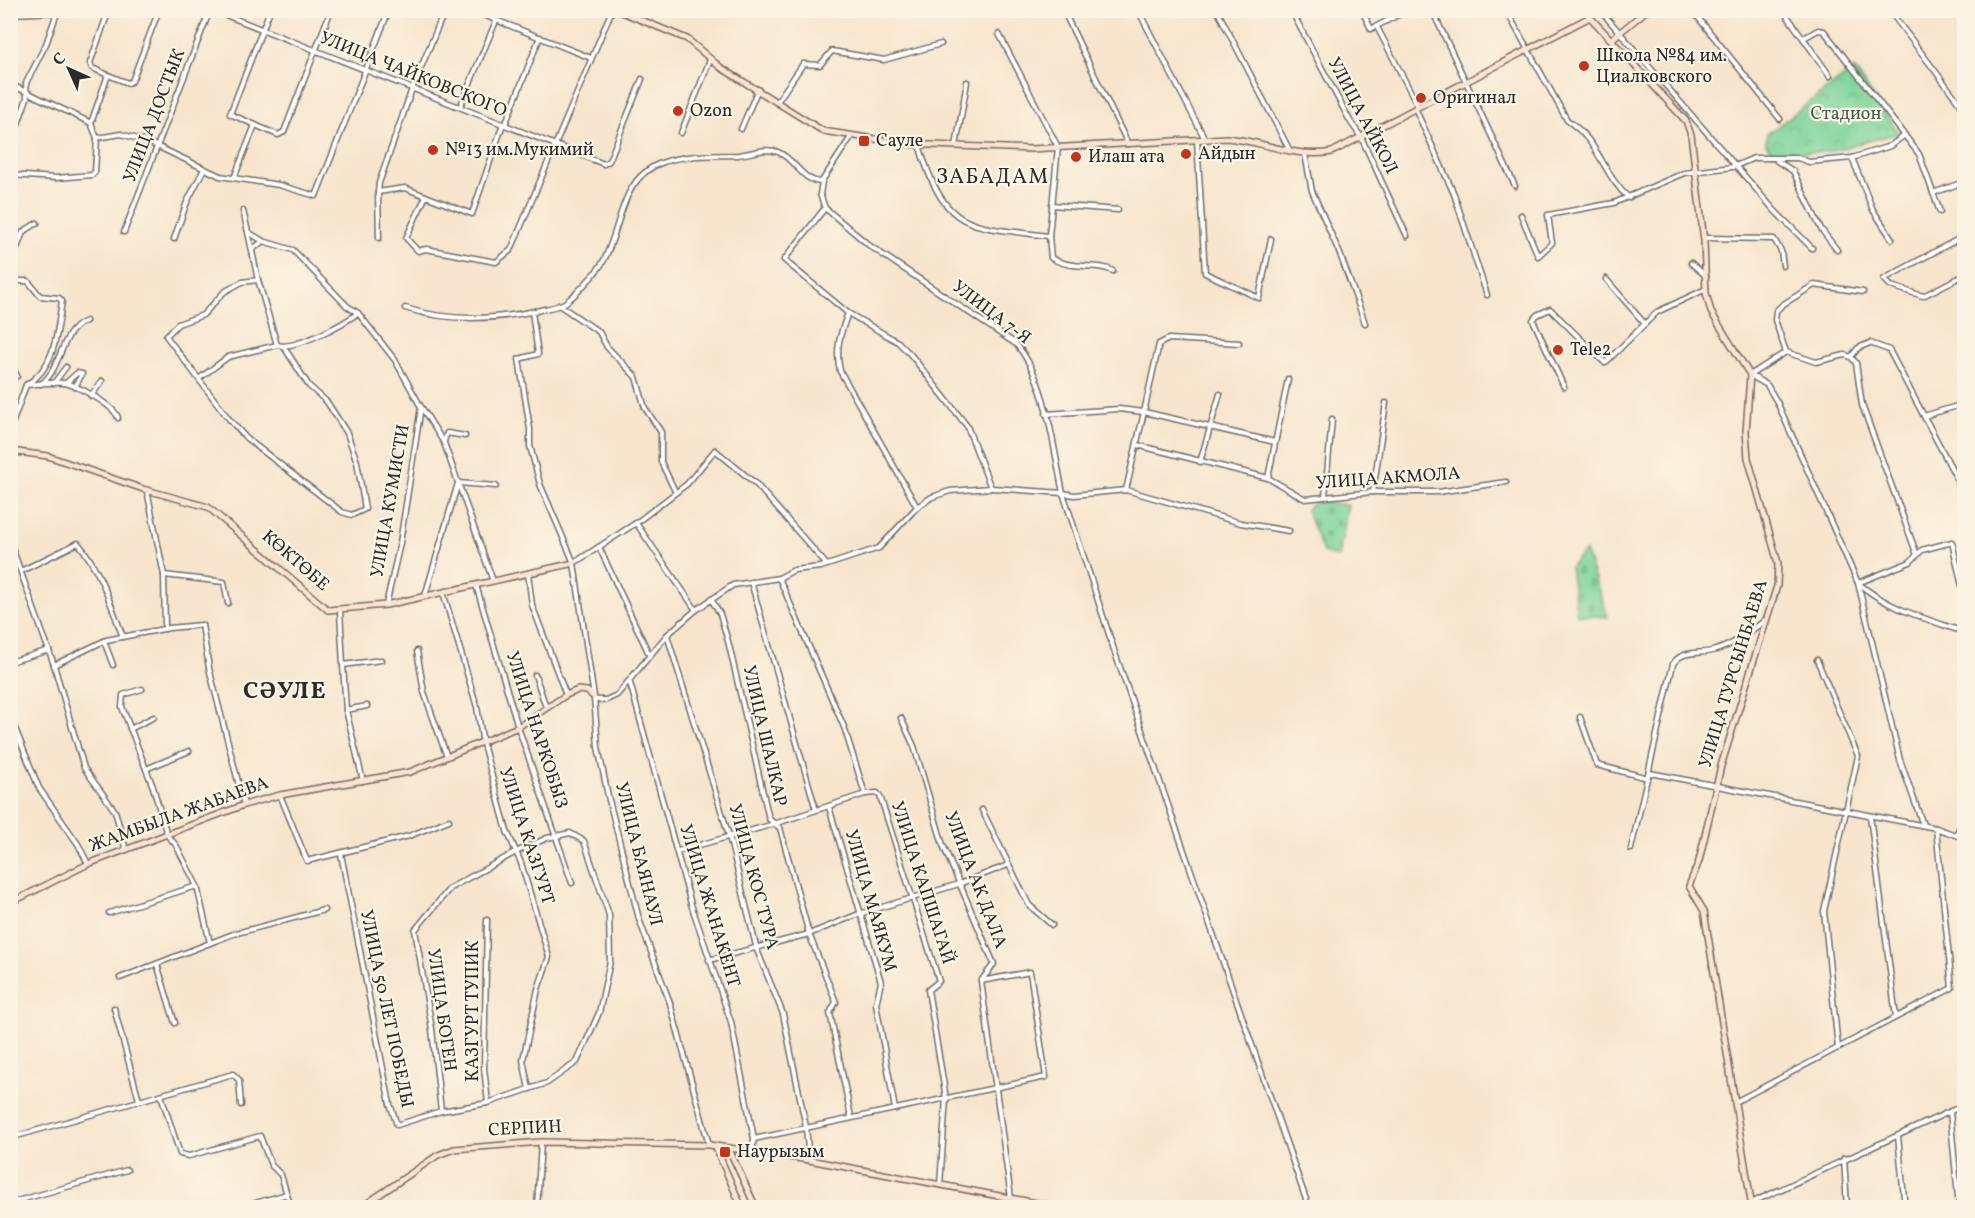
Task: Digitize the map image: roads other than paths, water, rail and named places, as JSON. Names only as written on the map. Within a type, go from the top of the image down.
[{"type":"street","points":[[109,10],[90,63],[92,68],[128,83],[132,81],[159,10]]},
{"type":"street","name":"УЛИЦА ЧАЙКОВСКОГО","points":[[211,10],[604,164],[609,161],[642,79]]},
{"type":"street","name":"УЛИЦА ДОСТЫК","points":[[124,232],[211,10]]},
{"type":"street","points":[[270,10],[230,114],[278,135],[284,132],[331,10]]},
{"type":"street","points":[[98,138],[120,134],[158,147],[204,169],[234,178],[279,185],[316,196],[389,10]]},
{"type":"street","points":[[379,238],[378,183],[412,88],[445,10]]},
{"type":"street","points":[[471,10],[591,58]]},
{"type":"street","points":[[426,196],[406,238],[418,251],[426,249],[496,262],[511,250],[612,10]]},
{"type":"street","points":[[617,10],[687,39],[711,60],[816,129],[851,137],[956,146],[1058,147],[1128,145],[1205,139],[1250,140],[1305,154],[1332,152],[1590,17]]},
{"type":"street","points":[[1063,10],[1128,145]]},
{"type":"street","points":[[1138,10],[1205,139]]},
{"type":"street","points":[[1217,10],[1290,152]]},
{"type":"street","name":"УЛИЦА АЙКОЛ","points":[[1291,10],[1350,121],[1361,137],[1407,236]]},
{"type":"street","points":[[1362,10],[1371,30],[1408,10]]},
{"type":"street","points":[[1432,10],[1515,186]]},
{"type":"street","points":[[1506,10],[1567,120],[1584,132],[1602,156],[1618,188],[1629,198]]},
{"type":"street","points":[[1585,10],[1686,121],[1691,135],[1703,238],[1706,289],[1711,312],[1750,375],[1767,385],[1777,402],[1858,583],[1900,760],[1923,825]]},
{"type":"street","points":[[1600,10],[1775,211],[1812,248]]},
{"type":"street","points":[[1612,39],[1647,10]]},
{"type":"street","points":[[1692,10],[1780,119]]},
{"type":"street","points":[[1783,10],[1830,76]]},
{"type":"street","points":[[1888,10],[1965,109]]},
{"type":"street","points":[[10,14],[58,11],[46,44],[26,84],[26,92],[10,147]]},
{"type":"street","points":[[460,107],[496,21]]},
{"type":"street","points":[[1377,27],[1417,107],[1454,194],[1487,295]]},
{"type":"street","points":[[1804,38],[1818,30],[1824,31],[1919,154],[1940,212]]},
{"type":"street","points":[[999,34],[1058,147],[1049,236],[1051,258],[1061,264],[1113,271]]},
{"type":"street","points":[[378,192],[400,188],[472,214],[504,125],[540,37]]},
{"type":"street","points":[[777,102],[803,64],[820,65],[832,51],[884,60],[941,44]]},
{"type":"street","points":[[681,133],[711,60]]},
{"type":"street","points":[[91,123],[108,75]]},
{"type":"street","points":[[956,146],[967,82]]},
{"type":"street","points":[[10,84],[91,123],[98,138],[95,172],[92,175],[57,178],[10,175]]},
{"type":"street","points":[[741,129],[758,89]]},
{"type":"street","points":[[234,178],[255,125]]},
{"type":"street","points":[[1521,215],[1538,256],[1552,243],[1548,215],[1629,198],[1695,170],[1737,165],[1754,159],[1798,158],[1809,162],[1852,158],[1890,146],[1905,135]]},
{"type":"street","points":[[851,137],[822,182],[820,194],[825,208],[784,260],[848,313],[891,337],[911,355],[967,426],[991,488]]},
{"type":"street","points":[[1197,140],[1206,273],[1259,298],[1271,239]]},
{"type":"street","points":[[919,144],[940,201],[950,211],[982,228],[1049,236]]},
{"type":"street","points":[[405,308],[452,318],[518,316],[565,303],[603,261],[627,195],[636,181],[651,167],[663,162],[766,150],[780,153],[810,180],[822,182]]},
{"type":"street","points":[[1305,154],[1312,191],[1340,254],[1365,323]]},
{"type":"street","points":[[1852,158],[1873,210],[1892,239]]},
{"type":"street","points":[[1775,160],[1793,171],[1821,229],[1837,250]]},
{"type":"street","points":[[174,239],[187,202],[204,169]]},
{"type":"street","points":[[1933,193],[1965,182]]},
{"type":"street","points":[[1052,205],[1118,210]]},
{"type":"street","name":"УЛИЦА 7-Я","points":[[825,208],[870,246],[1016,344],[1027,357],[1046,414],[1063,493],[1116,656],[1309,1208]]},
{"type":"street","points":[[243,211],[254,249],[258,280],[277,345]]},
{"type":"street","points":[[10,267],[23,232],[37,223]]},
{"type":"street","name":"УЛИЦА КУМИСТИ","points":[[248,232],[262,241],[293,250],[347,306],[358,313],[395,360],[421,406],[400,543],[386,605]]},
{"type":"street","points":[[1965,236],[1884,279],[1892,286],[1923,296],[1965,275]]},
{"type":"street","points":[[1703,238],[1774,239],[1781,251],[1783,266]]},
{"type":"street","points":[[254,249],[262,241]]},
{"type":"street","points":[[1692,263],[1706,276]]},
{"type":"street","points":[[1606,279],[1645,324]]},
{"type":"street","points":[[258,280],[242,282],[224,292],[203,315],[186,320],[166,336],[229,419],[253,443],[342,512],[352,515],[365,509],[357,462],[339,419],[327,402],[309,386],[284,347]]},
{"type":"street","points":[[10,281],[28,281],[42,298],[59,298],[62,301],[58,333],[48,363],[38,378],[26,385],[10,430]]},
{"type":"street","points":[[1786,352],[1775,320],[1776,311],[1782,305],[1814,285],[1863,292]]},
{"type":"street","points":[[1564,387],[1533,320],[1537,315],[1550,309],[1605,363],[1657,312],[1706,289]]},
{"type":"street","points":[[559,305],[599,332],[607,347],[636,377],[645,408],[661,432],[661,462],[675,491]]},
{"type":"street","name":"УЛИЦА БАЯНАУЛ","points":[[532,312],[538,354],[519,359],[530,429],[530,446],[540,484],[574,563],[594,698],[600,757],[639,919],[670,1003],[712,1146]]},
{"type":"street","points":[[200,378],[228,357],[277,345],[292,346],[336,328],[358,313]]},
{"type":"street","points":[[848,313],[838,339],[836,355],[840,371],[917,507]]},
{"type":"street","points":[[41,384],[50,376],[71,333],[79,323],[86,321]]},
{"type":"street","points":[[1126,490],[1159,344],[1169,339],[1239,343]]},
{"type":"street","points":[[1851,357],[1858,348],[1870,344],[1889,350],[1965,492]]},
{"type":"street","points":[[1750,375],[1786,352]]},
{"type":"street","points":[[1786,352],[1816,362],[1845,355],[1851,357],[1856,363],[1862,405],[1917,555]]},
{"type":"street","points":[[10,361],[17,376]]},
{"type":"street","points":[[54,383],[66,367]]},
{"type":"street","points":[[65,383],[80,373],[83,377],[75,387]]},
{"type":"street","name":"УЛИЦА ТУРСЫНБАЕВА","points":[[1750,375],[1746,432],[1748,458],[1779,573],[1716,785],[1699,861],[1689,886],[1704,911],[1752,1205]]},
{"type":"street","points":[[1268,478],[1288,379]]},
{"type":"street","points":[[91,396],[102,381]]},
{"type":"street","points":[[26,385],[65,383],[113,409],[118,418]]},
{"type":"street","points":[[1200,462],[1220,394]]},
{"type":"street","points":[[1373,492],[1386,403]]},
{"type":"street","points":[[1924,416],[1965,404]]},
{"type":"street","points":[[421,406],[444,442],[493,581]]},
{"type":"street","points":[[1046,414],[1119,409],[1144,412],[1275,442]]},
{"type":"street","points":[[1325,496],[1332,419]]},
{"type":"street","points":[[444,442],[447,433],[465,436]]},
{"type":"street","name":"УЛИЦА АКМОЛА","points":[[1137,445],[1268,478],[1305,499],[1373,492],[1438,492],[1506,482]]},
{"type":"street","points":[[574,563],[636,523],[687,484],[715,450],[756,484],[825,564]]},
{"type":"street","name":"КӨКТӨБЕ","points":[[10,451],[48,456],[147,490],[208,507],[328,610],[386,605],[574,563]]},
{"type":"street","points":[[458,483],[496,486]]},
{"type":"street","points":[[425,596],[458,483]]},
{"type":"street","points":[[594,698],[606,700],[617,695],[667,635],[696,610],[733,585],[779,578],[795,570],[879,549],[917,507],[932,497],[950,491],[991,488],[1074,495],[1126,490],[1241,523],[1289,531]]},
{"type":"street","points":[[147,490],[164,575],[165,628]]},
{"type":"street","points":[[636,523],[696,610]]},
{"type":"street","points":[[10,542],[54,665],[84,768],[116,811],[126,851]]},
{"type":"street","points":[[1858,583],[1910,562],[1922,550],[1952,542],[1965,595]]},
{"type":"street","points":[[21,571],[78,543],[86,552],[105,590],[123,637]]},
{"type":"street","points":[[599,547],[649,654]]},
{"type":"street","points":[[528,573],[532,605],[567,696]]},
{"type":"street","points":[[164,575],[224,582],[228,603]]},
{"type":"street","name":"УЛИЦА КАПШАГАЙ","points":[[779,578],[844,727],[865,794],[877,793],[880,796],[939,981],[928,990],[946,1098],[940,1185]]},
{"type":"street","points":[[751,582],[816,810]]},
{"type":"street","points":[[1858,583],[1870,594],[1900,610],[1965,632]]},
{"type":"street","name":"УЛИЦА НАРКОБЫЗ","points":[[476,585],[518,727],[572,883]]},
{"type":"street","name":"УЛИЦА КАЗГУРТ","points":[[443,592],[477,707],[483,744],[507,831],[516,852],[549,957],[538,989],[523,1060],[529,1089]]},
{"type":"street","name":"УЛИЦА ШАЛКАР","points":[[711,599],[720,614],[729,645],[769,819],[780,828],[809,934],[836,1002],[830,1013],[851,1117]]},
{"type":"street","points":[[340,610],[346,710],[363,782]]},
{"type":"street","points":[[1631,849],[1673,664],[1677,658],[1716,650],[1766,620]]},
{"type":"street","points":[[54,665],[104,641],[165,628],[202,626],[209,668],[244,805]]},
{"type":"street","name":"УЛИЦА КОС ТУРА","points":[[667,635],[729,836],[757,950],[783,1014],[806,1127],[809,1160]]},
{"type":"street","points":[[104,641],[113,665]]},
{"type":"street","points":[[10,662],[49,650]]},
{"type":"street","points":[[417,651],[424,692],[447,757]]},
{"type":"street","points":[[343,665],[381,660]]},
{"type":"street","points":[[1817,660],[1858,756],[1824,910],[1839,1048]]},
{"type":"street","points":[[535,675],[546,707]]},
{"type":"street","name":"УЛИЦА ЖАНАКЕНТ","points":[[630,682],[691,904],[731,1022],[754,1139]]},
{"type":"street","points":[[142,689],[123,695],[122,707],[146,769],[167,835],[176,845],[196,886],[210,943]]},
{"type":"street","name":"ЖАМБЫЛА ЖАБАЕВА","points":[[10,903],[88,864],[244,805],[279,795],[410,772],[483,744],[518,727],[546,707],[578,690],[587,691],[594,698]]},
{"type":"street","points":[[346,710],[367,706]]},
{"type":"street","points":[[10,716],[39,788],[78,844],[88,864]]},
{"type":"street","points":[[130,729],[154,717]]},
{"type":"street","points":[[1580,717],[1597,765],[1716,785],[1923,825],[1965,838]]},
{"type":"street","name":"УЛИЦА АК ДАЛА","points":[[901,718],[914,746],[943,845],[994,964],[981,981],[1011,1198]]},
{"type":"street","points":[[146,769],[189,751]]},
{"type":"street","points":[[678,851],[774,824],[865,794]]},
{"type":"street","points":[[279,795],[307,861],[409,836],[449,820]]},
{"type":"street","name":"УЛИЦА МАЯКУМ","points":[[829,807],[881,982],[876,1004],[896,1109]]},
{"type":"street","points":[[982,810],[1029,905],[1052,925]]},
{"type":"street","points":[[1870,816],[1896,1017]]},
{"type":"street","points":[[1956,835],[1965,818]]},
{"type":"street","points":[[1735,1102],[1952,988],[1936,828]]},
{"type":"street","name":"УЛИЦА БОГЕН","points":[[570,833],[584,841],[609,915],[610,962],[599,1013],[577,1062],[548,1083],[488,1103],[441,1112],[432,1029],[415,930],[450,888],[516,852],[547,838],[570,833]]},
{"type":"street","name":"УЛИЦА 50 ЛЕТ ПОБЕДЫ","points":[[341,854],[388,1094],[397,1125],[441,1112]]},
{"type":"street","points":[[709,960],[757,950],[809,934],[859,914],[959,884],[1008,865]]},
{"type":"street","points":[[109,913],[196,886]]},
{"type":"street","points":[[120,978],[233,934],[324,910]]},
{"type":"street","name":"КАЗГУРТ ТУПИК","points":[[487,920],[484,1068],[488,1103]]},
{"type":"street","points":[[157,964],[175,1023]]},
{"type":"street","points":[[752,1151],[754,1139],[1043,1078],[1047,1073],[1030,972],[981,981]]},
{"type":"street","points":[[114,1008],[139,1100]]},
{"type":"street","points":[[10,1138],[233,1074],[239,1080],[241,1105]]},
{"type":"street","points":[[160,1095],[180,1154],[189,1156],[260,1136],[271,1165],[281,1175],[291,1208]]},
{"type":"street","points":[[1752,1205],[1844,1158],[1965,1105]]},
{"type":"street","points":[[1950,1112],[1959,1208]]},
{"type":"street","points":[[1898,1136],[1905,1208]]},
{"type":"street","points":[[537,1208],[541,1142]]},
{"type":"street","name":"СЕРПИН","points":[[360,1208],[446,1152],[541,1142],[712,1146],[752,1151],[1063,1208]]},
{"type":"street","points":[[712,1146],[742,1208]]},
{"type":"street","points":[[729,1149],[756,1208]]},
{"type":"street","points":[[1844,1158],[1847,1208]]},
{"type":"street","points":[[10,1203],[128,1170]]},
{"type":"street","points":[[238,1208],[287,1194]]},
{"type":"place","name":"Школа №84 им. Циалковского","points":[[1584,66]]},
{"type":"place","name":"Оригинал","points":[[1421,98]]},
{"type":"place","name":"Ozon","points":[[678,111]]},
{"type":"place","name":"Сауле","points":[[864,141]]},
{"type":"place","name":"№13 им.Мукимий","points":[[433,150]]},
{"type":"place","name":"Айдын","points":[[1186,154]]},
{"type":"place","name":"Илаш ата","points":[[1076,157]]},
{"type":"place","name":"Tele2","points":[[1558,350]]},
{"type":"place","name":"Наурызым","points":[[725,1152]]},
{"type":"district","name":"ЗАБАДАМ","points":[[993,177]]},
{"type":"district","name":"СӘУЛЕ","points":[[285,692]]},
{"type":"park label","name":"Стадион","points":[[1846,114]]}]
